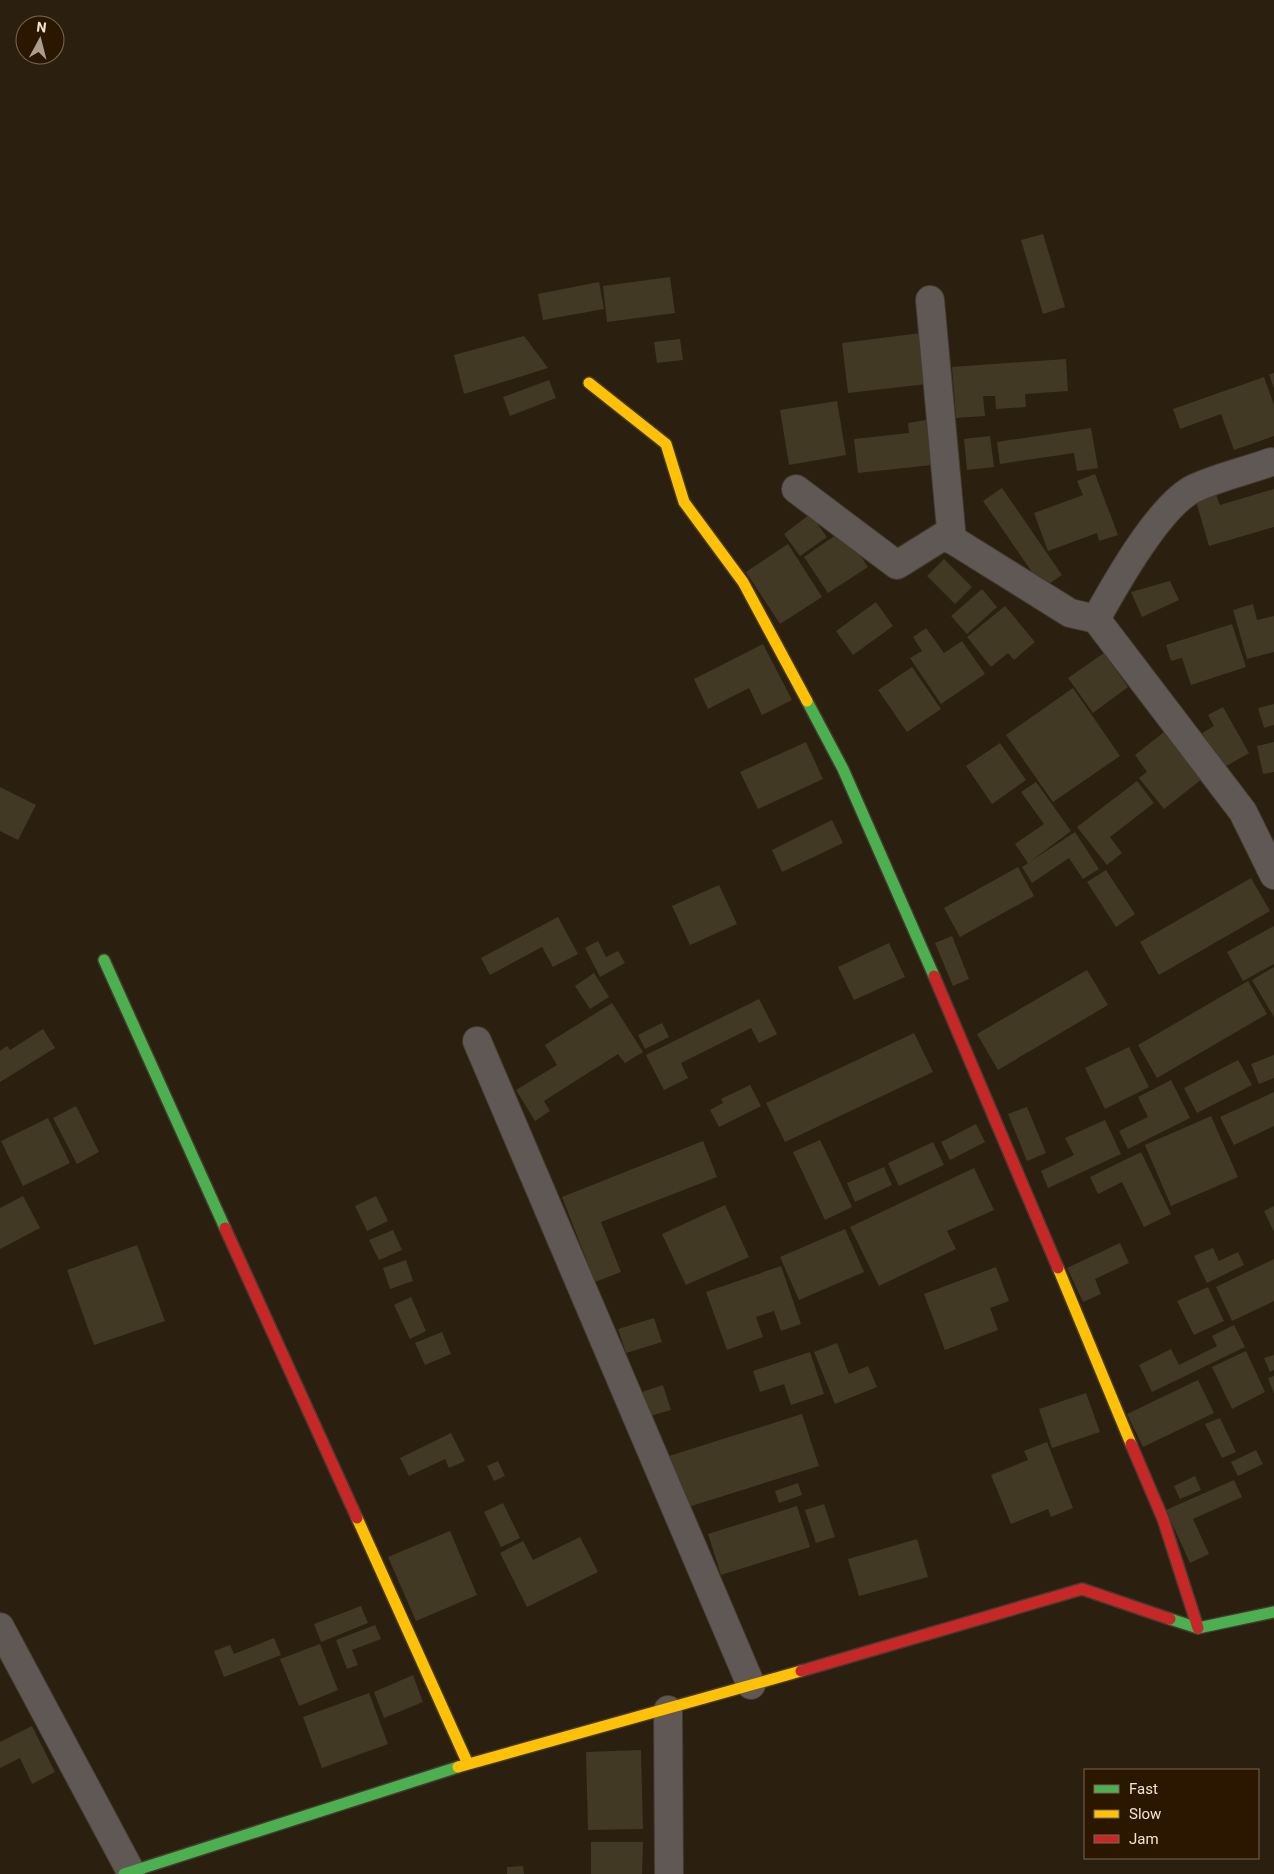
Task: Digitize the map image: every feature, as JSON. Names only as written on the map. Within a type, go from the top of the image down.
[{"type":"street","points":[[930,300],[952,540]]},
{"type":"street","points":[[589,383],[666,444],[684,502],[743,582],[843,769],[967,1051],[1148,1482],[1198,1628]]},
{"type":"street","points":[[1096,619],[1123,570],[1172,504],[1194,488],[1271,462]]},
{"type":"street","points":[[796,489],[897,565],[945,535],[1070,613],[1096,619],[1242,812],[1274,875]]},
{"type":"street","points":[[104,960],[468,1764]]},
{"type":"street","points":[[477,1041],[751,1685]]},
{"type":"street","points":[[0,1627],[128,1873],[468,1764],[668,1710],[1082,1589],[1198,1628],[1274,1612]]},
{"type":"street","points":[[668,1710],[670,1874]]},
{"type":"building","points":[[1043,234],[1065,307],[1043,314],[1021,240]]},
{"type":"building","points":[[670,277],[675,313],[607,322],[603,286]]},
{"type":"building","points":[[599,282],[604,309],[543,320],[538,294]]},
{"type":"building","points":[[921,333],[927,384],[848,393],[842,343]]},
{"type":"building","points":[[524,336],[548,368],[464,394],[454,355]]},
{"type":"building","points":[[680,339],[683,360],[657,363],[654,342]]},
{"type":"building","points":[[1066,359],[1068,391],[1025,394],[1026,407],[996,409],[995,396],[983,396],[985,416],[956,418],[952,367]]},
{"type":"building","points":[[1274,373],[1274,389],[1269,374]]},
{"type":"building","points":[[1264,377],[1274,405],[1274,436],[1234,450],[1221,414],[1180,429],[1173,409]]},
{"type":"building","points":[[549,380],[556,398],[510,416],[503,397]]},
{"type":"building","points":[[837,401],[846,455],[789,465],[780,410]]},
{"type":"building","points":[[926,420],[932,465],[858,473],[854,439],[909,433],[908,423]]},
{"type":"building","points":[[1091,428],[1098,468],[1077,471],[1074,453],[1000,464],[997,442]]},
{"type":"building","points":[[990,436],[994,467],[967,470],[964,439]]},
{"type":"building","points":[[1095,474],[1118,535],[1099,541],[1097,533],[1048,551],[1034,513],[1083,495],[1077,481]]},
{"type":"building","points":[[1002,488],[1062,575],[1043,588],[983,501]]},
{"type":"building","points":[[1274,489],[1274,527],[1209,546],[1196,501],[1216,495],[1220,505]]},
{"type":"building","points":[[810,514],[827,537],[800,556],[784,534]]},
{"type":"building","points":[[843,530],[868,567],[828,593],[804,557]]},
{"type":"building","points":[[788,544],[822,597],[780,624],[746,572]]},
{"type":"building","points":[[944,559],[972,587],[955,604],[927,576]]},
{"type":"building","points":[[1170,581],[1179,600],[1142,617],[1131,592]]},
{"type":"building","points":[[982,589],[997,607],[967,634],[951,616]]},
{"type":"building","points":[[876,602],[893,626],[853,655],[836,631]]},
{"type":"building","points":[[1253,604],[1257,620],[1274,616],[1274,652],[1247,659],[1233,610]]},
{"type":"building","points":[[1005,606],[1035,642],[1014,660],[1008,653],[991,667],[967,637]]},
{"type":"building","points":[[1232,624],[1246,667],[1191,685],[1182,658],[1171,661],[1166,645]]},
{"type":"building","points":[[926,628],[944,653],[962,641],[985,674],[941,704],[910,658],[922,651],[913,637]]},
{"type":"building","points":[[763,644],[792,700],[762,715],[749,688],[708,709],[694,679]]},
{"type":"building","points":[[1104,653],[1128,687],[1093,713],[1068,678]]},
{"type":"building","points":[[912,667],[941,709],[907,732],[878,690]]},
{"type":"building","points":[[1073,688],[1120,756],[1053,802],[1006,735]]},
{"type":"building","points":[[1274,704],[1274,725],[1264,728],[1258,708]]},
{"type":"building","points":[[1223,707],[1249,753],[1223,768],[1202,733],[1214,726],[1208,715]]},
{"type":"building","points":[[1164,732],[1202,779],[1164,809],[1139,778],[1147,772],[1135,755]]},
{"type":"building","points":[[806,742],[823,779],[758,809],[740,772]]},
{"type":"building","points":[[1274,742],[1274,772],[1263,774],[1257,746]]},
{"type":"building","points":[[1000,743],[1026,780],[992,804],[966,766]]},
{"type":"building","points":[[1137,781],[1154,803],[1110,837],[1122,853],[1107,865],[1077,827]]},
{"type":"building","points":[[1036,782],[1071,831],[1031,861],[1075,832],[1099,869],[1083,879],[1069,858],[1032,883],[1022,867],[1028,863],[1015,844],[1044,824],[1021,792]]},
{"type":"building","points":[[0,787],[36,805],[18,840],[0,831]]},
{"type":"building","points":[[832,820],[843,843],[782,872],[772,850]]},
{"type":"building","points":[[1018,867],[1034,896],[960,937],[944,908]]},
{"type":"building","points":[[1106,870],[1135,914],[1116,927],[1087,882]]},
{"type":"building","points":[[1251,878],[1270,911],[1159,975],[1140,942]]},
{"type":"building","points":[[719,885],[737,924],[690,945],[672,906]]},
{"type":"building","points":[[558,917],[578,954],[553,967],[542,947],[490,975],[481,958]]},
{"type":"building","points":[[1274,926],[1274,964],[1243,981],[1227,952]]},
{"type":"building","points":[[952,936],[969,979],[953,986],[935,943]]},
{"type":"building","points":[[598,941],[606,957],[618,951],[625,963],[600,977],[585,948]]},
{"type":"building","points":[[889,943],[905,977],[854,1000],[838,967]]},
{"type":"building","points":[[1274,967],[1274,1017],[1252,980]]},
{"type":"building","points":[[1087,970],[1108,1005],[998,1070],[977,1034]]},
{"type":"building","points":[[594,973],[609,997],[590,1009],[575,986]]},
{"type":"building","points":[[1248,981],[1267,1014],[1157,1078],[1138,1045]]},
{"type":"building","points":[[759,999],[777,1034],[759,1043],[751,1028],[681,1063],[688,1078],[664,1090],[646,1055]]},
{"type":"building","points":[[612,1003],[643,1052],[625,1063],[618,1054],[544,1101],[550,1111],[535,1121],[516,1090],[557,1065],[545,1045]]},
{"type":"building","points":[[662,1023],[669,1037],[645,1049],[638,1035]]},
{"type":"building","points":[[43,1029],[55,1048],[0,1082],[0,1051],[7,1046],[10,1050]]},
{"type":"building","points":[[914,1033],[933,1072],[785,1142],[766,1103]]},
{"type":"building","points":[[1129,1047],[1149,1087],[1105,1109],[1085,1068]]},
{"type":"building","points":[[1274,1055],[1274,1078],[1259,1084],[1251,1064]]},
{"type":"building","points":[[1238,1060],[1252,1085],[1197,1113],[1184,1088]]},
{"type":"building","points":[[1171,1080],[1190,1118],[1128,1149],[1119,1131],[1148,1117],[1138,1097]]},
{"type":"building","points":[[750,1085],[761,1106],[719,1127],[710,1110],[723,1103],[721,1099]]},
{"type":"building","points":[[1274,1092],[1274,1126],[1234,1145],[1220,1117]]},
{"type":"building","points":[[76,1106],[99,1152],[77,1164],[53,1118]]},
{"type":"building","points":[[1027,1107],[1046,1153],[1027,1161],[1008,1114]]},
{"type":"building","points":[[1211,1116],[1238,1177],[1171,1206],[1145,1145]]},
{"type":"building","points":[[48,1118],[70,1163],[23,1186],[1,1141]]},
{"type":"building","points":[[1105,1120],[1121,1154],[1048,1188],[1041,1171],[1074,1155],[1065,1138]]},
{"type":"building","points":[[976,1124],[985,1142],[950,1160],[941,1142]]},
{"type":"building","points":[[820,1140],[852,1207],[825,1220],[793,1152]]},
{"type":"building","points":[[703,1141],[717,1177],[601,1222],[621,1272],[595,1282],[562,1197]]},
{"type":"building","points":[[933,1142],[944,1165],[899,1186],[888,1163]]},
{"type":"building","points":[[1141,1152],[1171,1214],[1144,1227],[1122,1182],[1098,1194],[1090,1177]]},
{"type":"building","points":[[884,1167],[892,1185],[855,1202],[847,1183]]},
{"type":"building","points":[[974,1168],[994,1210],[947,1231],[956,1249],[879,1286],[850,1227]]},
{"type":"building","points":[[23,1196],[40,1228],[0,1249],[0,1208]]},
{"type":"building","points":[[376,1196],[388,1221],[367,1231],[355,1206]]},
{"type":"building","points":[[725,1205],[749,1257],[686,1285],[662,1234]]},
{"type":"building","points":[[1274,1206],[1274,1232],[1264,1211]]},
{"type":"building","points":[[845,1229],[864,1272],[799,1300],[780,1257]]},
{"type":"building","points":[[393,1230],[402,1250],[379,1260],[369,1240]]},
{"type":"building","points":[[1120,1243],[1129,1263],[1095,1279],[1101,1294],[1083,1302],[1067,1268]]},
{"type":"building","points":[[137,1245],[165,1321],[94,1345],[67,1270]]},
{"type":"building","points":[[1213,1248],[1219,1261],[1238,1252],[1244,1265],[1207,1283],[1194,1256]]},
{"type":"building","points":[[1274,1259],[1274,1301],[1232,1321],[1216,1287]]},
{"type":"building","points":[[406,1260],[413,1281],[390,1289],[383,1268]]},
{"type":"building","points":[[781,1266],[801,1324],[781,1331],[774,1311],[756,1317],[763,1337],[727,1350],[706,1292]]},
{"type":"building","points":[[996,1267],[1009,1301],[990,1308],[998,1330],[945,1350],[924,1294]]},
{"type":"building","points":[[1208,1287],[1224,1321],[1194,1335],[1177,1301]]},
{"type":"building","points":[[411,1297],[426,1331],[410,1339],[394,1305]]},
{"type":"building","points":[[654,1318],[662,1342],[626,1353],[618,1329]]},
{"type":"building","points":[[1234,1325],[1245,1347],[1152,1392],[1139,1365],[1171,1349],[1179,1365],[1217,1346],[1212,1336]]},
{"type":"building","points":[[442,1332],[451,1354],[425,1365],[415,1343]]},
{"type":"building","points":[[837,1343],[849,1374],[868,1366],[877,1387],[835,1404],[814,1352]]},
{"type":"building","points":[[1246,1351],[1265,1392],[1232,1409],[1212,1367]]},
{"type":"building","points":[[810,1352],[824,1394],[791,1405],[784,1384],[760,1392],[753,1371]]},
{"type":"building","points":[[1274,1355],[1274,1370],[1270,1372],[1264,1358]]},
{"type":"building","points":[[1274,1376],[1274,1394],[1268,1378]]},
{"type":"building","points":[[1198,1380],[1214,1413],[1143,1447],[1127,1414]]},
{"type":"building","points":[[663,1385],[671,1410],[650,1416],[642,1392]]},
{"type":"building","points":[[1086,1393],[1100,1432],[1052,1448],[1039,1409]]},
{"type":"building","points":[[802,1414],[819,1466],[685,1508],[669,1456]]},
{"type":"building","points":[[1220,1418],[1236,1452],[1222,1458],[1205,1424]]},
{"type":"building","points":[[451,1433],[465,1461],[449,1468],[445,1459],[409,1476],[400,1458]]},
{"type":"building","points":[[1047,1442],[1073,1508],[1051,1517],[1048,1509],[1011,1524],[991,1475],[1028,1460],[1024,1451]]},
{"type":"building","points":[[1256,1450],[1263,1464],[1238,1476],[1231,1462]]},
{"type":"building","points":[[498,1461],[505,1476],[494,1481],[487,1466]]},
{"type":"building","points":[[1195,1476],[1201,1490],[1180,1499],[1174,1486]]},
{"type":"building","points":[[1234,1480],[1242,1497],[1193,1519],[1209,1554],[1190,1563],[1166,1510]]},
{"type":"building","points":[[798,1483],[802,1495],[779,1503],[775,1491]]},
{"type":"building","points":[[503,1503],[520,1538],[501,1547],[484,1512]]},
{"type":"building","points":[[824,1504],[835,1537],[816,1543],[805,1510]]},
{"type":"building","points":[[797,1506],[810,1547],[721,1575],[708,1534]]},
{"type":"building","points":[[450,1531],[477,1595],[416,1621],[388,1557]]},
{"type":"building","points":[[580,1537],[598,1572],[527,1607],[500,1553],[523,1541],[533,1560]]},
{"type":"building","points":[[917,1539],[928,1577],[859,1596],[848,1559]]},
{"type":"building","points":[[361,1606],[368,1623],[321,1642],[314,1624]]},
{"type":"building","points":[[375,1625],[381,1639],[352,1650],[358,1665],[347,1669],[336,1640]]},
{"type":"building","points":[[274,1638],[281,1655],[224,1677],[214,1651],[230,1645],[234,1654]]},
{"type":"building","points":[[320,1644],[338,1690],[299,1706],[280,1659]]},
{"type":"building","points":[[413,1675],[423,1702],[384,1718],[374,1692]]},
{"type":"building","points":[[369,1693],[388,1744],[322,1768],[303,1717]]},
{"type":"building","points":[[32,1726],[55,1772],[32,1784],[20,1758],[0,1768],[0,1742]]},
{"type":"building","points":[[641,1750],[643,1829],[588,1830],[586,1752]]},
{"type":"building","points":[[591,1842],[643,1842],[642,1874],[591,1874]]},
{"type":"building","points":[[523,1866],[524,1874],[507,1874],[507,1867]]},
{"type":"traffic: fast","points":[[807,701],[843,769],[934,976]]},
{"type":"traffic: fast","points":[[104,960],[225,1228]]},
{"type":"traffic: fast","points":[[1170,1619],[1198,1628],[1274,1612]]},
{"type":"traffic: fast","points":[[124,1874],[458,1767]]},
{"type":"traffic: slow","points":[[589,383],[666,444],[684,502],[743,582],[807,701]]},
{"type":"traffic: slow","points":[[1058,1268],[1131,1444]]},
{"type":"traffic: slow","points":[[357,1518],[468,1764]]},
{"type":"traffic: slow","points":[[458,1767],[801,1671]]},
{"type":"traffic: jam","points":[[934,976],[1058,1268]]},
{"type":"traffic: jam","points":[[225,1228],[357,1518]]},
{"type":"traffic: jam","points":[[1131,1444],[1163,1519],[1198,1628]]},
{"type":"traffic: jam","points":[[801,1671],[1082,1589],[1170,1619]]}]
